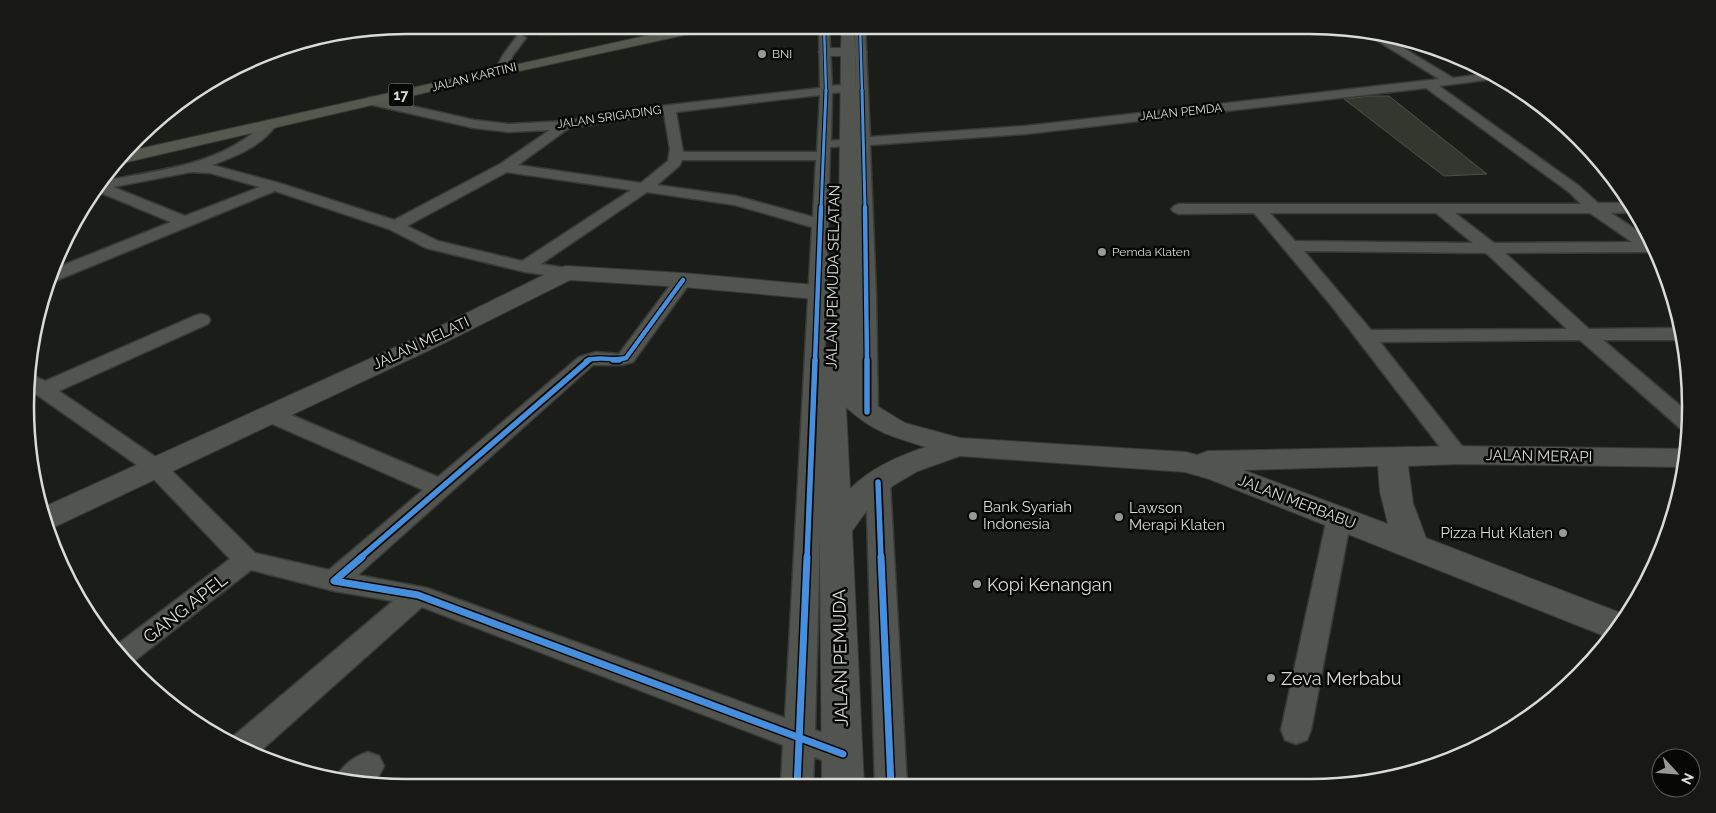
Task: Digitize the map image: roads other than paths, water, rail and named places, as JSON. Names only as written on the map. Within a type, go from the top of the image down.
[{"type":"highway","name":"JALAN KARTINI","points":[[130,156],[501,70],[665,34]]},
{"type":"main road","name":"JALAN PEMUDA SELATAN","points":[[837,529],[831,389],[833,294],[845,154],[837,90],[844,38]]},
{"type":"main road","name":"JALAN MELATI","points":[[51,517],[155,466],[431,340],[566,273],[683,280],[833,294]]},
{"type":"main road","name":"JALAN PEMUDA SELATAN","points":[[833,294],[848,387],[854,400],[867,412]]},
{"type":"main road","points":[[867,412],[896,429],[958,447]]},
{"type":"main road","points":[[837,529],[863,493],[878,482],[900,468],[922,458],[958,447]]},
{"type":"main road","name":"JALAN MERBABU","points":[[958,447],[1186,462],[1220,472],[1612,624]]},
{"type":"main road","name":"JALAN MERAPI","points":[[1186,462],[1458,455],[1679,458]]},
{"type":"main road","points":[[1393,458],[1396,500],[1403,525],[1414,546]]},
{"type":"main road","name":"JALAN PEMUDA","points":[[837,529],[843,770]]},
{"type":"street","points":[[501,70],[508,55],[520,38]]},
{"type":"street","points":[[844,38],[845,154],[867,295],[867,412]]},
{"type":"street","points":[[1387,42],[1450,81]]},
{"type":"street","name":"JALAN PEMDA","points":[[677,156],[845,154],[1024,130],[1484,77]]},
{"type":"street","points":[[1429,84],[1574,189],[1595,208],[1644,242]]},
{"type":"street","name":"JALAN SRIGADING","points":[[372,101],[491,127],[509,128],[565,125],[669,109],[837,90]]},
{"type":"street","points":[[524,267],[644,188],[671,166],[677,156],[669,109]]},
{"type":"street","points":[[108,184],[191,168],[254,141],[271,124]]},
{"type":"street","points":[[395,226],[505,167],[565,125]]},
{"type":"street","points":[[797,779],[833,294],[820,224],[845,154]]},
{"type":"street","points":[[505,167],[736,201],[820,224]]},
{"type":"street","points":[[191,168],[212,168],[274,186],[395,226],[432,246],[524,267],[566,273]]},
{"type":"street","points":[[59,273],[274,186]]},
{"type":"street","points":[[104,189],[185,222]]},
{"type":"street","points":[[1179,209],[1625,208]]},
{"type":"street","points":[[1440,209],[1490,248],[1585,335],[1682,418]]},
{"type":"street","points":[[1259,210],[1292,246],[1366,336],[1458,455]]},
{"type":"street","points":[[1292,246],[1647,249]]},
{"type":"street","points":[[62,263],[72,268]]},
{"type":"street","points":[[334,582],[586,361],[600,357],[615,360],[626,358],[683,280]]},
{"type":"street","points":[[37,386],[201,320]]},
{"type":"street","points":[[1366,336],[1675,334]]},
{"type":"street","points":[[37,386],[155,466],[247,560],[334,582],[418,595],[799,738],[843,770]]},
{"type":"street","points":[[269,414],[441,488]]},
{"type":"street","points":[[878,482],[891,779]]},
{"type":"street","points":[[1296,730],[1340,518]]},
{"type":"street","name":"GANG APEL","points":[[127,653],[247,560]]},
{"type":"street","points":[[248,744],[418,595]]},
{"type":"place","name":"BNI","points":[[762,54]]},
{"type":"place","name":"Pemda Klaten","points":[[1102,252]]},
{"type":"place","name":"Bank Syariah Indonesia","points":[[973,516]]},
{"type":"place","name":"Lawson Merapi Klaten","points":[[1119,517]]},
{"type":"place","name":"Pizza Hut Klaten","points":[[1563,533]]},
{"type":"place","name":"Kopi Kenangan","points":[[977,584]]},
{"type":"place","name":"Zeva Merbabu","points":[[1271,678]]}]
